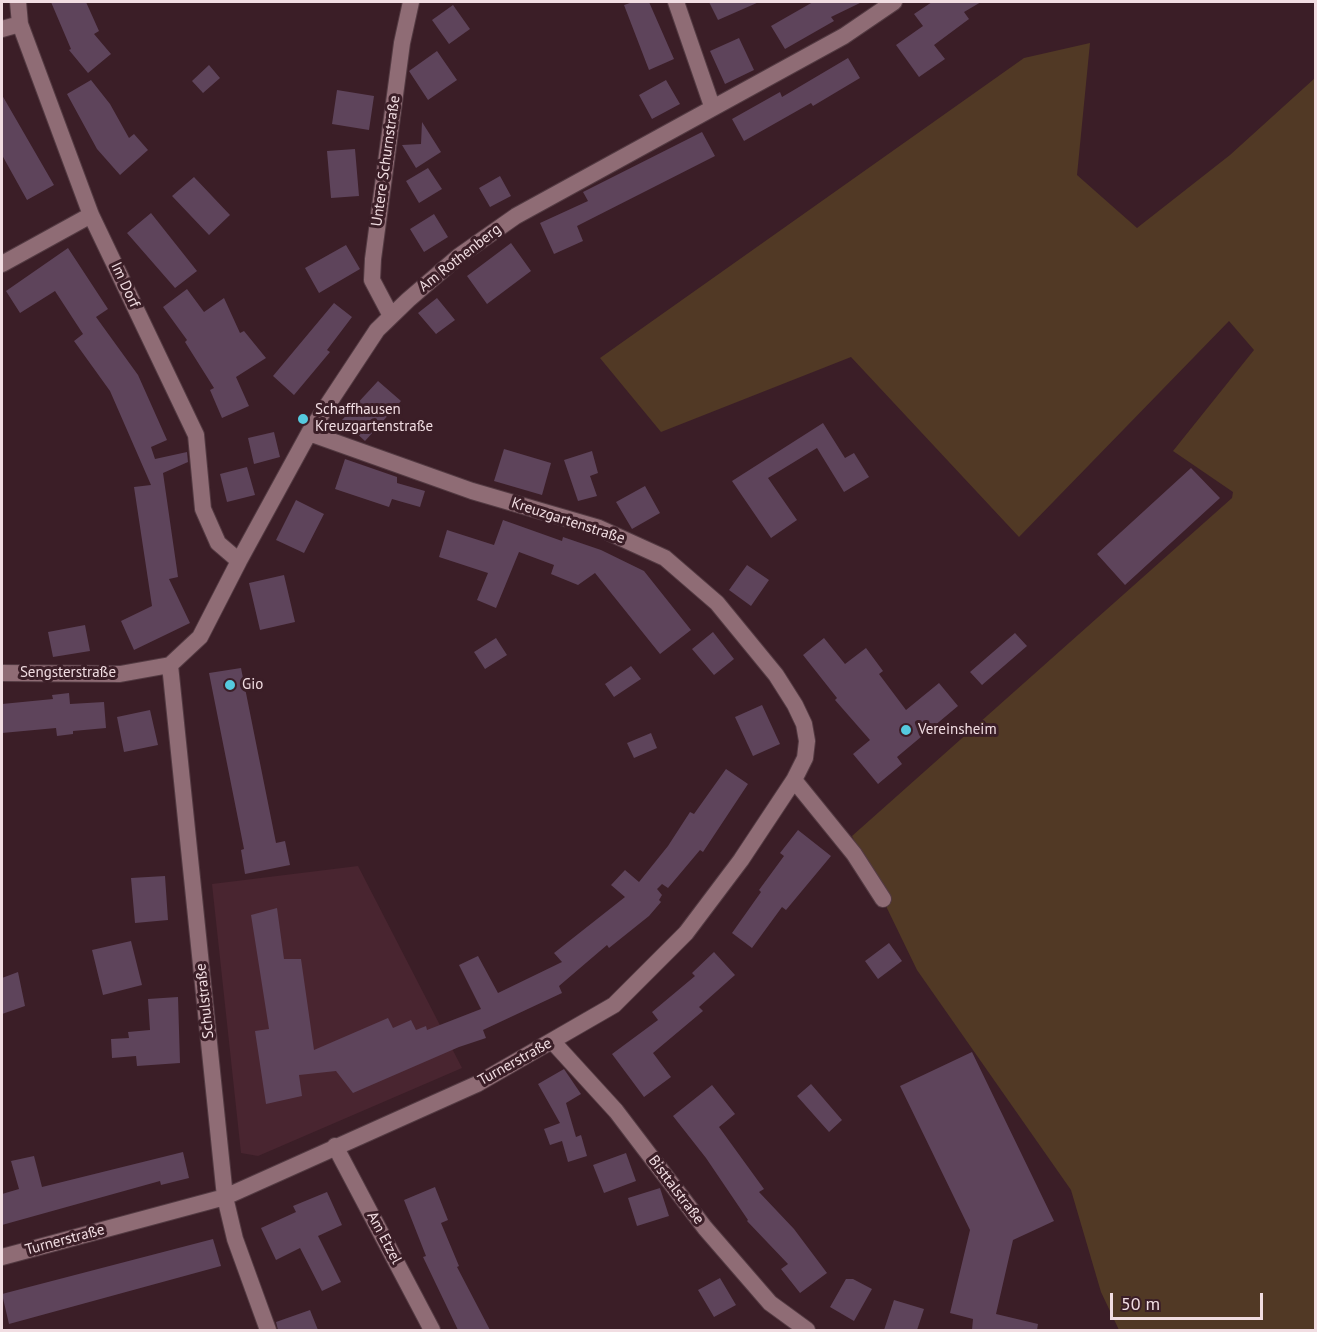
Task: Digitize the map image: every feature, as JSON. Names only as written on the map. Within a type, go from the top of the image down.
[{"type":"street","name":"Im Dorf","points":[[18,2],[20,24],[92,215],[196,435],[204,509],[218,543],[239,561]]},
{"type":"street","name":"Untere Schurnstraße","points":[[391,316],[372,280],[373,259],[402,43],[411,2]]},
{"type":"street","points":[[676,2],[712,106]]},
{"type":"street","name":"Am Rothenberg","points":[[170,665],[200,637],[309,433],[377,330],[391,316],[444,268],[516,216],[712,106],[844,36],[894,2]]},
{"type":"street","points":[[2,29],[20,24]]},
{"type":"street","points":[[2,264],[92,215]]},
{"type":"street","name":"Kreuzgartenstraße","points":[[309,433],[472,491],[599,528],[665,558],[717,603],[776,675],[795,705],[804,724],[807,741],[805,758],[794,780]]},
{"type":"street","name":"Sengsterstraße","points":[[2,673],[120,674],[170,665]]},
{"type":"street","name":"Schulstraße","points":[[170,665],[225,1197],[235,1239],[268,1330]]},
{"type":"street","points":[[794,780],[854,854],[883,899]]},
{"type":"street","name":"Turnerstraße","points":[[2,1257],[225,1197],[477,1084],[553,1042],[614,1005],[686,933],[741,860],[794,780]]},
{"type":"street","name":"Bisttalstraße","points":[[553,1042],[616,1111],[705,1228],[770,1304],[807,1330]]},
{"type":"street","name":"Am Etzel","points":[[336,1146],[432,1330]]},
{"type":"shaded area","points":[[1090,43],[1077,175],[1137,228],[1230,155],[1315,78],[1315,1330],[1119,1330],[1101,1292],[1071,1190],[917,970],[852,836],[1232,498],[1233,492],[1173,451],[1254,350],[1229,321],[1019,537],[851,357],[661,432],[600,358],[1024,58]]},
{"type":"shaded area","points":[[358,866],[462,1068],[258,1156],[241,1153],[212,884]]},
{"type":"building","points":[[51,2],[86,2],[99,31],[94,34],[111,54],[88,73],[69,50],[71,49]]},
{"type":"building","points":[[633,2],[649,2],[674,59],[649,70],[624,5]]},
{"type":"building","points":[[709,2],[759,2],[718,20]]},
{"type":"building","points":[[813,2],[862,2],[831,17],[834,21],[785,49],[771,26]]},
{"type":"building","points":[[932,2],[981,2],[964,12],[969,19],[934,45],[945,59],[919,77],[896,45],[923,26],[914,14]]},
{"type":"building","points":[[453,5],[470,29],[449,44],[432,20]]},
{"type":"building","points":[[739,38],[754,70],[725,84],[710,51]]},
{"type":"building","points":[[437,51],[457,80],[428,100],[409,71]]},
{"type":"building","points":[[848,58],[860,78],[813,106],[811,103],[744,141],[732,119],[780,92],[782,97]]},
{"type":"building","points":[[209,65],[220,78],[203,93],[192,81]]},
{"type":"building","points":[[91,80],[110,104],[129,138],[134,134],[148,150],[120,175],[97,149],[67,94]]},
{"type":"building","points":[[666,80],[680,104],[652,119],[639,95]]},
{"type":"building","points":[[337,90],[374,96],[369,130],[332,124]]},
{"type":"building","points":[[2,95],[54,185],[27,200],[2,155]]},
{"type":"building","points":[[422,122],[441,152],[416,168],[402,145],[421,144]]},
{"type":"building","points":[[702,132],[715,156],[577,226],[583,241],[554,254],[540,223],[588,201],[583,192]]},
{"type":"building","points":[[355,149],[359,196],[331,198],[327,151]]},
{"type":"building","points":[[428,168],[442,189],[419,203],[406,181]]},
{"type":"building","points":[[500,176],[511,196],[490,207],[479,188]]},
{"type":"building","points":[[194,177],[230,215],[209,235],[172,196]]},
{"type":"building","points":[[151,213],[197,271],[175,288],[127,233]]},
{"type":"building","points":[[434,214],[448,237],[424,252],[410,229]]},
{"type":"building","points":[[511,243],[531,271],[487,304],[467,276]]},
{"type":"building","points":[[346,245],[360,269],[319,293],[305,268]]},
{"type":"building","points":[[68,248],[108,309],[96,317],[138,375],[167,440],[151,447],[155,459],[187,452],[188,462],[163,473],[178,577],[169,579],[190,623],[134,650],[121,621],[152,606],[134,487],[151,485],[110,391],[74,341],[83,334],[55,291],[20,313],[6,291]]},
{"type":"building","points":[[187,289],[204,312],[224,298],[240,333],[244,331],[266,358],[236,377],[249,406],[222,418],[210,390],[214,388],[185,342],[187,340],[163,307]]},
{"type":"building","points":[[437,298],[455,320],[436,334],[418,313]]},
{"type":"building","points":[[334,303],[352,317],[327,350],[330,352],[294,395],[273,376]]},
{"type":"building","points":[[378,381],[401,401],[365,441],[342,420]]},
{"type":"building","points":[[823,423],[845,458],[854,453],[869,477],[844,492],[817,448],[768,478],[797,520],[771,538],[732,481]]},
{"type":"building","points":[[274,432],[280,457],[254,464],[248,438]]},
{"type":"building","points":[[504,449],[551,463],[542,495],[494,481]]},
{"type":"building","points":[[592,451],[598,473],[590,476],[597,496],[578,501],[564,460]]},
{"type":"building","points":[[345,459],[397,477],[397,483],[425,491],[420,507],[392,499],[389,507],[335,489]]},
{"type":"building","points":[[247,467],[255,495],[227,502],[220,474]]},
{"type":"building","points":[[1191,468],[1220,498],[1125,585],[1097,554]]},
{"type":"building","points":[[645,486],[660,513],[632,529],[616,502]]},
{"type":"building","points":[[296,500],[324,514],[304,553],[276,540]]},
{"type":"building","points":[[503,520],[562,541],[563,537],[601,550],[644,571],[691,630],[660,654],[595,573],[578,585],[551,574],[554,565],[519,552],[496,608],[477,600],[488,573],[439,557],[447,530],[494,545]]},
{"type":"building","points":[[747,565],[769,580],[751,606],[729,590]]},
{"type":"building","points":[[284,575],[295,622],[260,630],[249,583]]},
{"type":"building","points":[[85,625],[90,651],[53,657],[48,632]]},
{"type":"building","points":[[713,632],[734,659],[714,675],[692,649]]},
{"type":"building","points":[[1015,633],[1027,646],[982,685],[970,672]]},
{"type":"building","points":[[496,638],[507,655],[485,669],[474,652]]},
{"type":"building","points":[[824,638],[845,664],[866,648],[883,671],[879,674],[906,710],[939,683],[958,706],[897,757],[902,764],[878,784],[853,754],[870,740],[835,700],[837,698],[803,655]]},
{"type":"building","points":[[631,666],[641,679],[614,697],[605,684]]},
{"type":"building","points":[[241,668],[276,843],[285,841],[290,865],[245,874],[241,850],[244,849],[209,673]]},
{"type":"building","points":[[69,693],[70,704],[104,702],[106,728],[73,731],[73,734],[57,736],[56,728],[2,733],[2,704],[53,699],[52,695]]},
{"type":"building","points":[[762,705],[780,744],[753,756],[735,717]]},
{"type":"building","points":[[150,710],[158,745],[124,752],[117,717]]},
{"type":"building","points":[[651,733],[657,748],[634,758],[627,743]]},
{"type":"building","points":[[726,769],[748,784],[703,852],[700,850],[668,888],[662,884],[657,889],[662,895],[659,900],[661,902],[649,916],[609,948],[607,945],[559,986],[562,993],[483,1030],[486,1038],[459,1047],[353,1093],[336,1071],[299,1075],[302,1096],[266,1104],[255,1031],[269,1029],[251,915],[277,908],[284,959],[301,959],[314,1050],[388,1018],[393,1028],[411,1020],[416,1030],[426,1026],[427,1030],[481,1009],[459,965],[478,956],[498,993],[562,962],[554,953],[625,897],[611,885],[625,870],[639,882],[668,846],[690,812],[694,814]]},
{"type":"building","points":[[798,830],[831,856],[786,910],[782,907],[752,948],[732,933],[784,856],[780,853]]},
{"type":"building","points":[[165,876],[168,920],[135,923],[131,878]]},
{"type":"building","points":[[131,941],[142,985],[103,995],[92,950]]},
{"type":"building","points":[[889,943],[902,961],[878,979],[865,961]]},
{"type":"building","points":[[714,952],[735,975],[699,1007],[703,1011],[653,1053],[671,1077],[644,1097],[612,1054],[658,1020],[652,1012],[695,976],[692,973]]},
{"type":"building","points":[[18,972],[25,1006],[2,1014],[2,978]]},
{"type":"building","points":[[178,997],[180,1063],[137,1066],[136,1056],[112,1058],[111,1039],[129,1038],[128,1032],[150,1030],[148,999]]},
{"type":"building","points":[[972,1052],[1054,1221],[1013,1240],[996,1314],[1038,1324],[1037,1330],[972,1330],[973,1319],[950,1313],[970,1230],[900,1086]]},
{"type":"building","points":[[564,1069],[581,1094],[566,1103],[576,1137],[581,1135],[587,1156],[568,1162],[562,1141],[550,1145],[544,1129],[560,1123],[538,1084]]},
{"type":"building","points":[[811,1084],[842,1120],[829,1132],[797,1096]]},
{"type":"building","points":[[712,1085],[735,1114],[719,1127],[764,1189],[759,1192],[794,1229],[827,1273],[800,1293],[781,1269],[788,1264],[747,1221],[706,1158],[673,1116]]},
{"type":"building","points":[[183,1152],[189,1178],[161,1185],[160,1181],[2,1225],[2,1194],[19,1189],[11,1161],[34,1156],[42,1187]]},
{"type":"building","points":[[626,1153],[636,1181],[604,1193],[593,1165]]},
{"type":"building","points":[[435,1187],[448,1220],[441,1223],[459,1266],[457,1267],[490,1330],[458,1330],[423,1257],[426,1256],[404,1200]]},
{"type":"building","points":[[660,1188],[669,1216],[637,1226],[628,1198]]},
{"type":"building","points":[[327,1192],[342,1225],[318,1236],[341,1282],[322,1291],[300,1248],[276,1260],[261,1228],[296,1212],[293,1206]]},
{"type":"building","points":[[213,1239],[221,1266],[9,1324],[2,1294]]},
{"type":"building","points":[[720,1278],[736,1305],[714,1317],[698,1290]]},
{"type":"building","points":[[846,1279],[853,1279],[872,1289],[854,1321],[830,1307]]},
{"type":"building","points":[[894,1300],[924,1309],[917,1330],[884,1330]]},
{"type":"building","points":[[310,1310],[318,1330],[278,1330],[276,1322]]},
{"type":"place","name":"Schaffhausen Kreuzgartenstraße","points":[[303,419]]},
{"type":"place","name":"Gio","points":[[230,685]]},
{"type":"place","name":"Vereinsheim","points":[[906,730]]}]
